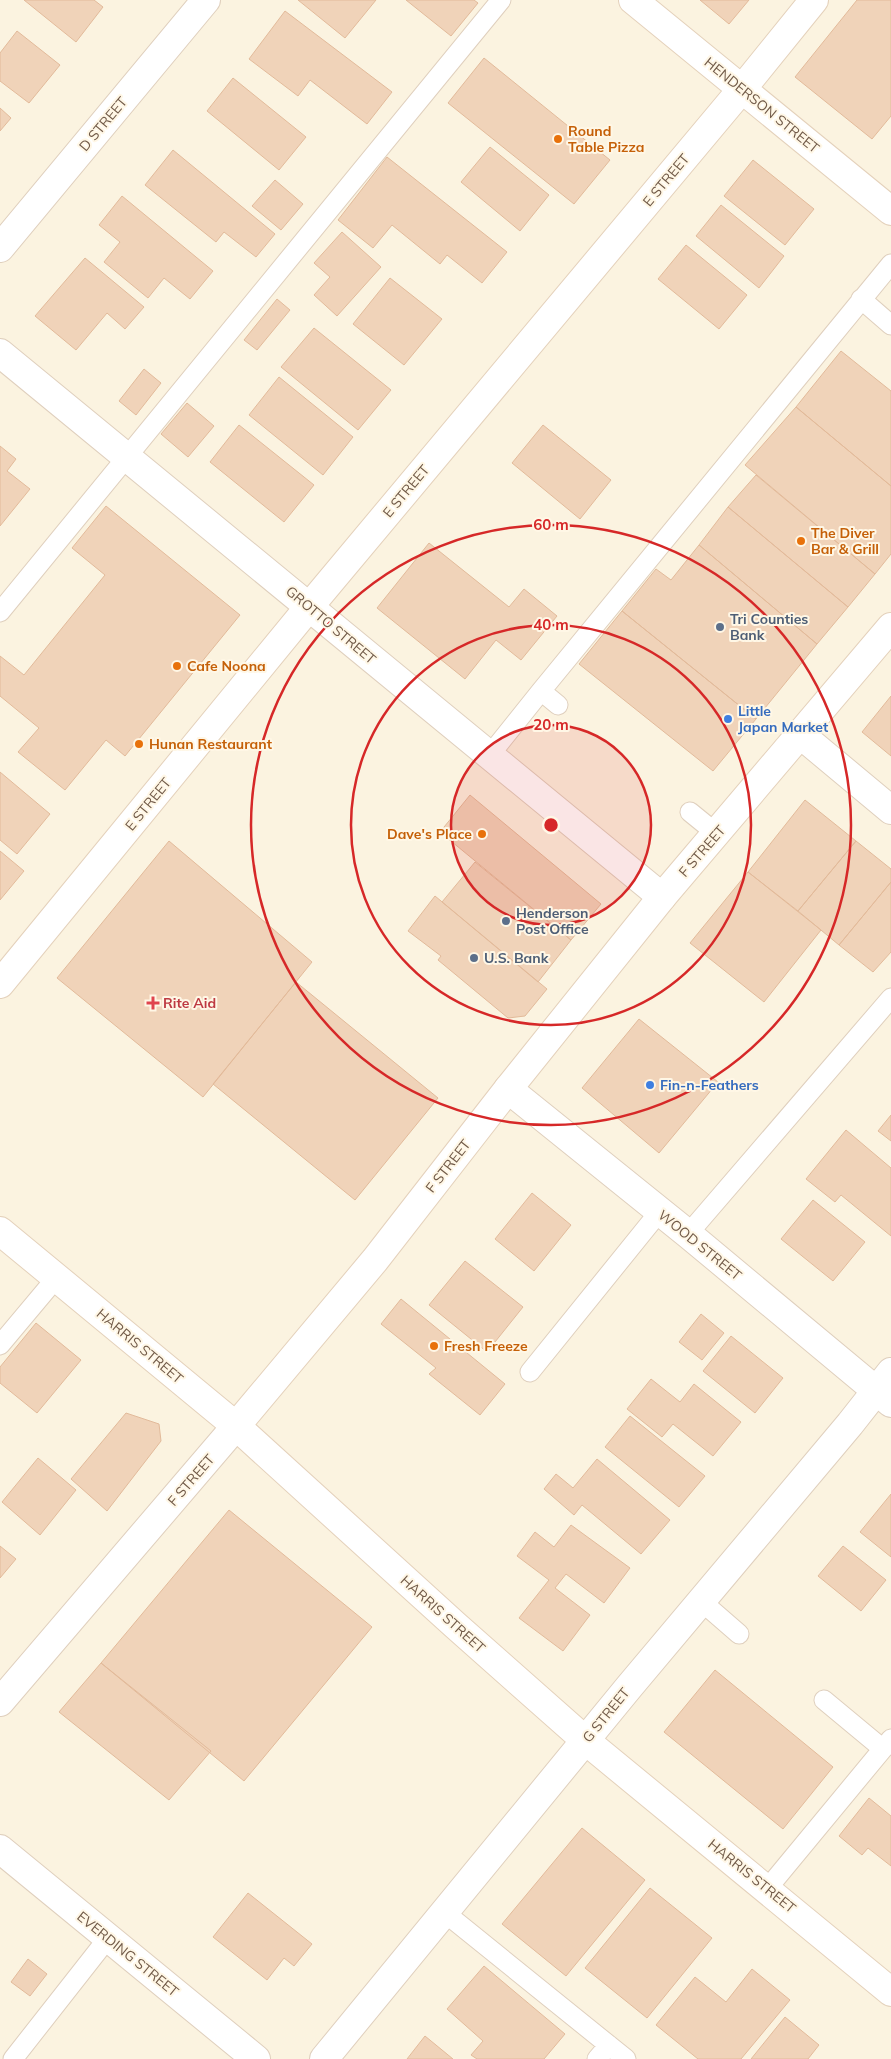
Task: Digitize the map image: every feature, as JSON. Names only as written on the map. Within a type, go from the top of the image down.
[{"type":"main road","name":"D STREET","points":[[0,248],[206,0]]},
{"type":"main road","name":"HENDERSON STREET","points":[[633,0],[891,212]]},
{"type":"main road","name":"E STREET","points":[[0,984],[814,0]]},
{"type":"main road","name":"GROTTO STREET","points":[[0,353],[662,897]]},
{"type":"main road","name":"F STREET","points":[[0,1702],[375,1260],[508,1089],[662,897],[891,627]]},
{"type":"main road","points":[[801,735],[891,810]]},
{"type":"main road","name":"WOOD STREET","points":[[508,1089],[688,1234],[886,1389]]},
{"type":"main road","name":"HARRIS STREET","points":[[0,1231],[236,1426],[586,1741],[891,1992]]},
{"type":"main road","name":"G STREET","points":[[324,2059],[701,1601],[886,1389]]},
{"type":"main road","name":"EVERDING STREET","points":[[0,1849],[256,2059]]},
{"type":"lane","points":[[0,612],[501,0]]},
{"type":"lane","points":[[489,756],[540,691],[891,264]]},
{"type":"lane","points":[[861,299],[891,325]]},
{"type":"lane","points":[[540,691],[558,705]]},
{"type":"lane","points":[[690,812],[717,834]]},
{"type":"lane","points":[[688,1234],[891,998]]},
{"type":"lane","points":[[530,1372],[660,1211]]},
{"type":"lane","points":[[0,1346],[56,1277]]},
{"type":"lane","points":[[701,1601],[739,1634]]},
{"type":"lane","points":[[767,1889],[887,1744],[824,1700]]},
{"type":"lane","points":[[444,1912],[603,2052],[626,2059]]},
{"type":"lane","points":[[13,2059],[108,1938]]},
{"type":"building","points":[[24,0],[94,0],[103,7],[76,42]]},
{"type":"building","points":[[298,0],[376,0],[345,38]]},
{"type":"building","points":[[406,0],[474,0],[478,3],[451,36]]},
{"type":"building","points":[[700,0],[749,0],[729,24]]},
{"type":"building","points":[[857,0],[891,0],[891,116],[872,139],[795,77]]},
{"type":"building","points":[[285,11],[392,92],[367,124],[310,80],[298,96],[249,59]]},
{"type":"building","points":[[17,31],[60,65],[29,103],[0,81],[0,53]]},
{"type":"building","points":[[484,58],[610,160],[574,204],[448,103]]},
{"type":"building","points":[[233,78],[306,137],[279,170],[207,111]]},
{"type":"building","points":[[0,108],[11,118],[0,131]]},
{"type":"building","points":[[490,147],[549,195],[520,231],[461,182]]},
{"type":"building","points":[[173,150],[275,234],[256,257],[224,232],[216,242],[145,185]]},
{"type":"building","points":[[387,157],[507,252],[482,283],[447,255],[440,264],[392,225],[373,248],[338,220]]},
{"type":"building","points":[[753,160],[814,209],[785,245],[724,196]]},
{"type":"building","points":[[275,180],[303,204],[281,230],[252,206]]},
{"type":"building","points":[[122,196],[213,271],[190,299],[164,278],[148,298],[104,262],[120,242],[99,225]]},
{"type":"building","points":[[721,205],[784,256],[759,288],[696,236]]},
{"type":"building","points":[[342,232],[381,267],[337,316],[314,295],[330,277],[314,263]]},
{"type":"building","points":[[686,245],[747,295],[719,329],[658,279]]},
{"type":"building","points":[[85,258],[144,307],[125,329],[107,313],[76,350],[35,316]]},
{"type":"building","points":[[390,278],[442,319],[404,365],[353,324]]},
{"type":"building","points":[[277,299],[290,310],[257,350],[244,340]]},
{"type":"building","points":[[314,328],[391,390],[358,430],[281,367]]},
{"type":"building","points":[[841,351],[891,391],[891,486],[796,407]]},
{"type":"building","points":[[144,369],[161,383],[136,415],[119,401]]},
{"type":"building","points":[[279,377],[353,437],[323,475],[249,415]]},
{"type":"building","points":[[187,403],[214,426],[188,457],[161,434]]},
{"type":"building","points":[[796,407],[891,486],[891,554],[875,574],[745,465]]},
{"type":"building","points":[[239,425],[314,485],[284,522],[210,462]]},
{"type":"building","points":[[543,425],[611,480],[580,519],[512,463]]},
{"type":"building","points":[[0,446],[16,459],[7,471],[30,489],[0,526]]},
{"type":"building","name":"The Diver Bar & Grill","points":[[756,475],[875,574],[848,607],[728,507]]},
{"type":"building","points":[[106,506],[240,615],[125,756],[106,740],[65,790],[18,752],[39,728],[0,696],[0,656],[24,675],[105,575],[72,548]]},
{"type":"building","points":[[728,507],[848,607],[817,644],[699,545]]},
{"type":"building","points":[[429,543],[509,607],[524,589],[557,616],[521,660],[496,640],[465,679],[377,608]]},
{"type":"building","name":"Tri Counties Bank","points":[[699,545],[817,644],[756,719],[622,611],[656,569],[671,580]]},
{"type":"building","points":[[622,611],[756,719],[713,771],[579,664]]},
{"type":"building","points":[[891,696],[891,756],[862,732]]},
{"type":"building","points":[[0,772],[50,814],[17,854],[0,840]]},
{"type":"building","points":[[470,795],[601,904],[571,940],[440,832]]},
{"type":"building","points":[[805,800],[856,841],[798,911],[748,872]]},
{"type":"building","points":[[169,841],[312,962],[203,1097],[57,978]]},
{"type":"building","points":[[856,841],[891,869],[891,882],[839,945],[798,911]]},
{"type":"building","points":[[0,851],[24,871],[0,900]]},
{"type":"building","name":"Henderson Post Office","points":[[475,862],[571,940],[538,982],[442,902]]},
{"type":"building","points":[[748,872],[821,930],[764,1002],[690,943]]},
{"type":"building","points":[[891,882],[891,952],[873,972],[839,945]]},
{"type":"building","name":"U.S. Bank","points":[[435,896],[547,989],[525,1016],[508,1018],[438,960],[441,956],[408,931]]},
{"type":"building","points":[[296,982],[438,1098],[355,1200],[213,1084]]},
{"type":"building","name":"Fin-n-Feathers","points":[[639,1019],[718,1082],[659,1153],[582,1088]]},
{"type":"building","points":[[891,1115],[891,1141],[878,1131]]},
{"type":"building","points":[[846,1130],[891,1168],[891,1236],[841,1195],[835,1202],[806,1179]]},
{"type":"building","points":[[532,1193],[571,1225],[534,1271],[495,1239]]},
{"type":"building","points":[[813,1200],[865,1242],[833,1281],[781,1239]]},
{"type":"building","points":[[465,1261],[523,1307],[487,1352],[429,1305]]},
{"type":"building","name":"Fresh Freeze","points":[[401,1299],[505,1384],[480,1415],[429,1374],[436,1368],[381,1324]]},
{"type":"building","points":[[701,1314],[724,1333],[702,1360],[679,1342]]},
{"type":"building","points":[[36,1323],[81,1360],[37,1413],[0,1383],[0,1367]]},
{"type":"building","points":[[731,1336],[783,1378],[755,1413],[703,1371]]},
{"type":"building","points":[[651,1379],[680,1402],[694,1384],[741,1422],[713,1456],[673,1424],[662,1437],[627,1409]]},
{"type":"building","points":[[126,1413],[159,1424],[161,1441],[107,1511],[71,1479]]},
{"type":"building","points":[[630,1416],[705,1476],[679,1507],[605,1447]]},
{"type":"building","points":[[38,1458],[76,1490],[40,1535],[2,1502]]},
{"type":"building","points":[[597,1459],[670,1520],[641,1554],[582,1505],[574,1515],[544,1489],[556,1474],[573,1488]]},
{"type":"building","points":[[891,1494],[891,1557],[860,1532]]},
{"type":"building","points":[[229,1510],[372,1627],[244,1781],[101,1663]]},
{"type":"building","points":[[571,1525],[630,1568],[604,1603],[566,1574],[555,1588],[590,1615],[563,1651],[519,1618],[549,1580],[517,1556],[535,1532],[554,1547]]},
{"type":"building","points":[[0,1546],[16,1559],[0,1578]]},
{"type":"building","points":[[843,1546],[886,1580],[861,1611],[818,1576]]},
{"type":"building","points":[[101,1663],[211,1751],[169,1800],[59,1712]]},
{"type":"building","points":[[715,1670],[833,1767],[783,1829],[664,1732]]},
{"type":"building","points":[[869,1798],[891,1816],[891,1866],[868,1848],[862,1855],[839,1836]]},
{"type":"building","points":[[582,1828],[645,1880],[566,1976],[502,1924]]},
{"type":"building","points":[[650,1888],[712,1938],[647,2018],[585,1968]]},
{"type":"building","points":[[248,1893],[312,1944],[294,1966],[284,1958],[267,1980],[213,1937]]},
{"type":"building","points":[[28,1959],[47,1974],[30,1996],[11,1982]]},
{"type":"building","points":[[484,1966],[565,2034],[544,2059],[477,2059],[471,2055],[483,2041],[447,2009]]},
{"type":"building","points":[[752,1969],[790,2000],[741,2059],[698,2059],[656,2025],[695,1977],[726,2002]]},
{"type":"building","points":[[785,2017],[819,2045],[808,2059],[751,2059]]},
{"type":"building","points":[[425,2036],[453,2059],[407,2059]]},
{"type":"place","name":"Round Table Pizza","points":[[558,139]]},
{"type":"place","name":"The Diver Bar & Grill","points":[[801,541]]},
{"type":"place","name":"Tri Counties Bank","points":[[720,627]]},
{"type":"place","name":"Cafe Noona","points":[[177,666]]},
{"type":"place","name":"Little Japan Market","points":[[728,719]]},
{"type":"place","name":"Hunan Restaurant","points":[[139,744]]},
{"type":"place","name":"Dave's Place","points":[[482,834]]},
{"type":"place","name":"Henderson Post Office","points":[[506,921]]},
{"type":"place","name":"U.S. Bank","points":[[474,958]]},
{"type":"place","name":"Rite Aid","points":[[153,1003]]},
{"type":"place","name":"Fin-n-Feathers","points":[[650,1085]]},
{"type":"place","name":"Fresh Freeze","points":[[434,1346]]}]
